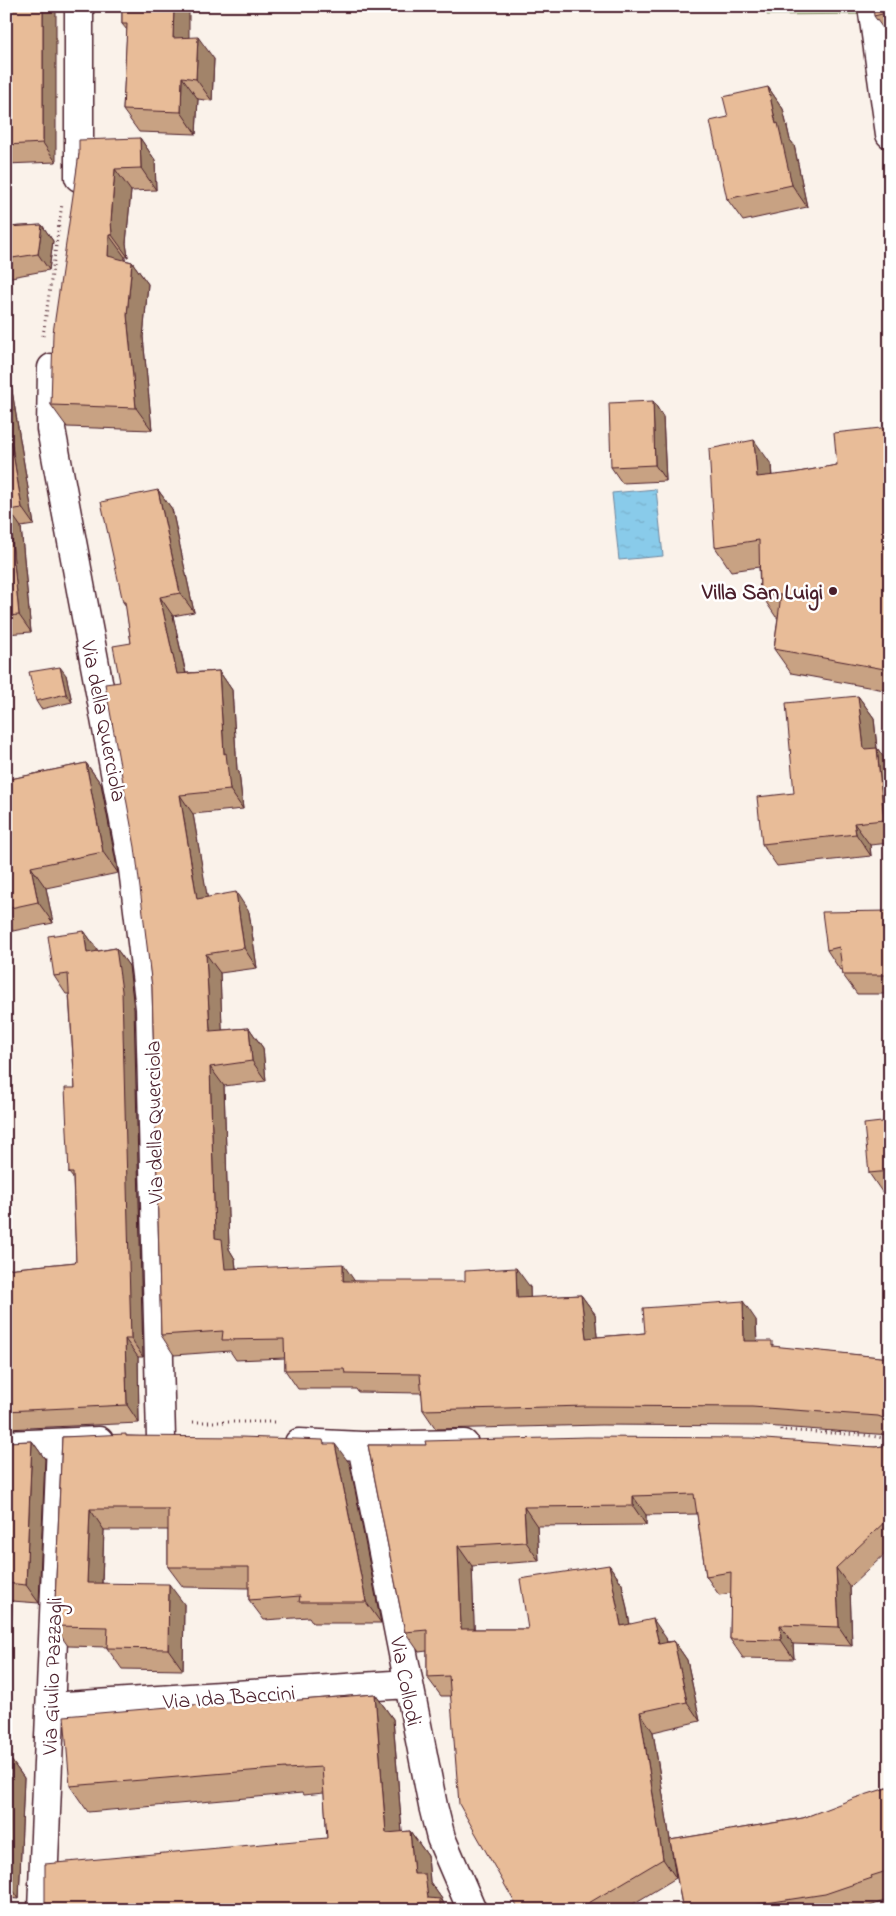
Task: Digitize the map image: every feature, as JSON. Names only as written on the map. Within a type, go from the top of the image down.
[{"type":"street","points":[[75,203],[80,174],[78,6]]},
{"type":"street","points":[[873,10],[890,134]]},
{"type":"street","name":"Via della Querciola","points":[[54,345],[51,429],[133,869],[150,1008],[161,1438]]},
{"type":"street","points":[[6,1445],[161,1438],[188,1431]]},
{"type":"street","points":[[276,1432],[362,1446],[491,1443]]},
{"type":"street","name":"Via Giulio Pazzagli","points":[[42,1910],[61,1443]]},
{"type":"street","name":"Via Collodi","points":[[362,1446],[424,1771],[439,1830],[455,1874],[472,1910]]},
{"type":"street","name":"Via Ida Baccini","points":[[50,1707],[408,1684]]},
{"type":"path","points":[[780,1421],[781,1430],[890,1439]]},
{"type":"path","points":[[188,1431],[276,1432]]},
{"type":"green space","points":[[767,6],[868,6],[873,14],[767,15]]},
{"type":"water","points":[[656,489],[663,556],[619,560],[612,493]]},
{"type":"building","points":[[6,6],[43,6],[43,143],[6,145]]},
{"type":"building","points":[[122,6],[174,6],[173,38],[198,37],[196,79],[182,77],[181,112],[123,110],[127,24],[122,24]]},
{"type":"building","points":[[873,6],[890,6],[890,12],[874,16]]},
{"type":"building","points":[[768,87],[792,185],[727,199],[710,121],[728,117],[723,97]]},
{"type":"building","points":[[140,138],[141,168],[115,169],[111,221],[112,235],[109,235],[108,256],[132,262],[127,315],[136,408],[51,405],[53,333],[79,154],[79,140]]},
{"type":"building","points":[[42,225],[38,254],[6,259],[6,227]]},
{"type":"building","points":[[653,401],[655,465],[611,467],[609,403]]},
{"type":"building","points":[[6,410],[22,508],[9,510],[19,615],[6,616]]},
{"type":"building","points":[[890,427],[890,607],[886,623],[890,622],[890,670],[774,649],[781,595],[760,593],[759,540],[715,547],[709,449],[754,440],[757,477],[793,473],[837,465],[834,433]]},
{"type":"building","points":[[158,490],[180,593],[160,597],[177,674],[219,671],[224,754],[226,753],[230,790],[180,795],[197,899],[236,892],[244,948],[206,954],[210,1031],[249,1028],[252,1061],[210,1067],[215,1238],[222,1239],[225,1269],[343,1264],[343,1281],[465,1281],[465,1271],[516,1268],[517,1298],[581,1295],[586,1338],[645,1333],[643,1308],[743,1301],[744,1341],[772,1341],[772,1346],[890,1358],[890,1424],[886,1419],[878,1416],[752,1407],[587,1406],[423,1410],[420,1374],[345,1373],[344,1369],[285,1370],[284,1339],[222,1340],[223,1331],[161,1335],[152,987],[135,847],[105,684],[120,682],[113,646],[131,643],[125,602],[123,602],[101,502]]},
{"type":"building","points":[[60,667],[66,694],[36,701],[29,672]]},
{"type":"building","points":[[858,696],[864,749],[877,748],[884,820],[854,823],[856,834],[762,844],[757,797],[794,793],[786,703]]},
{"type":"building","points":[[86,763],[103,852],[31,867],[38,902],[6,909],[6,780]]},
{"type":"building","points":[[890,911],[890,975],[843,975],[839,947],[827,950],[822,912]]},
{"type":"building","points":[[84,931],[87,953],[116,948],[122,991],[131,1339],[125,1339],[127,1405],[6,1411],[6,1269],[76,1262],[73,1173],[69,1173],[65,1088],[75,1088],[68,974],[54,976],[48,936]]},
{"type":"building","points":[[890,1121],[890,1171],[869,1173],[864,1124]]},
{"type":"building","points":[[126,1434],[126,1436],[323,1440],[324,1444],[335,1444],[366,1602],[299,1602],[300,1596],[249,1600],[249,1567],[168,1567],[168,1509],[90,1509],[87,1583],[169,1584],[168,1649],[107,1648],[108,1627],[54,1626],[62,1437]]},
{"type":"building","points":[[588,1437],[751,1438],[875,1447],[883,1446],[890,1440],[890,1517],[836,1568],[839,1627],[780,1625],[781,1640],[730,1639],[731,1572],[706,1576],[694,1494],[633,1496],[633,1506],[524,1507],[526,1542],[458,1546],[461,1629],[528,1629],[520,1579],[609,1565],[621,1626],[653,1619],[659,1644],[674,1641],[687,1702],[640,1712],[663,1859],[577,1910],[519,1910],[459,1804],[449,1676],[427,1677],[427,1630],[405,1632],[368,1445],[426,1445],[425,1441]]},
{"type":"building","points":[[32,1441],[26,1585],[6,1583],[6,1442]]},
{"type":"building","points":[[375,1694],[386,1833],[410,1831],[414,1874],[425,1874],[428,1898],[440,1899],[440,1910],[45,1910],[45,1864],[327,1838],[322,1767],[286,1768],[70,1786],[64,1716],[262,1699],[263,1703]]},
{"type":"building","points":[[6,1760],[11,1760],[7,1881],[6,1881]]},
{"type":"building","points":[[890,1787],[890,1870],[825,1894],[721,1910],[683,1910],[670,1840],[803,1818]]},
{"type":"place","name":"Villa San Luigi","points":[[833,591]]}]
